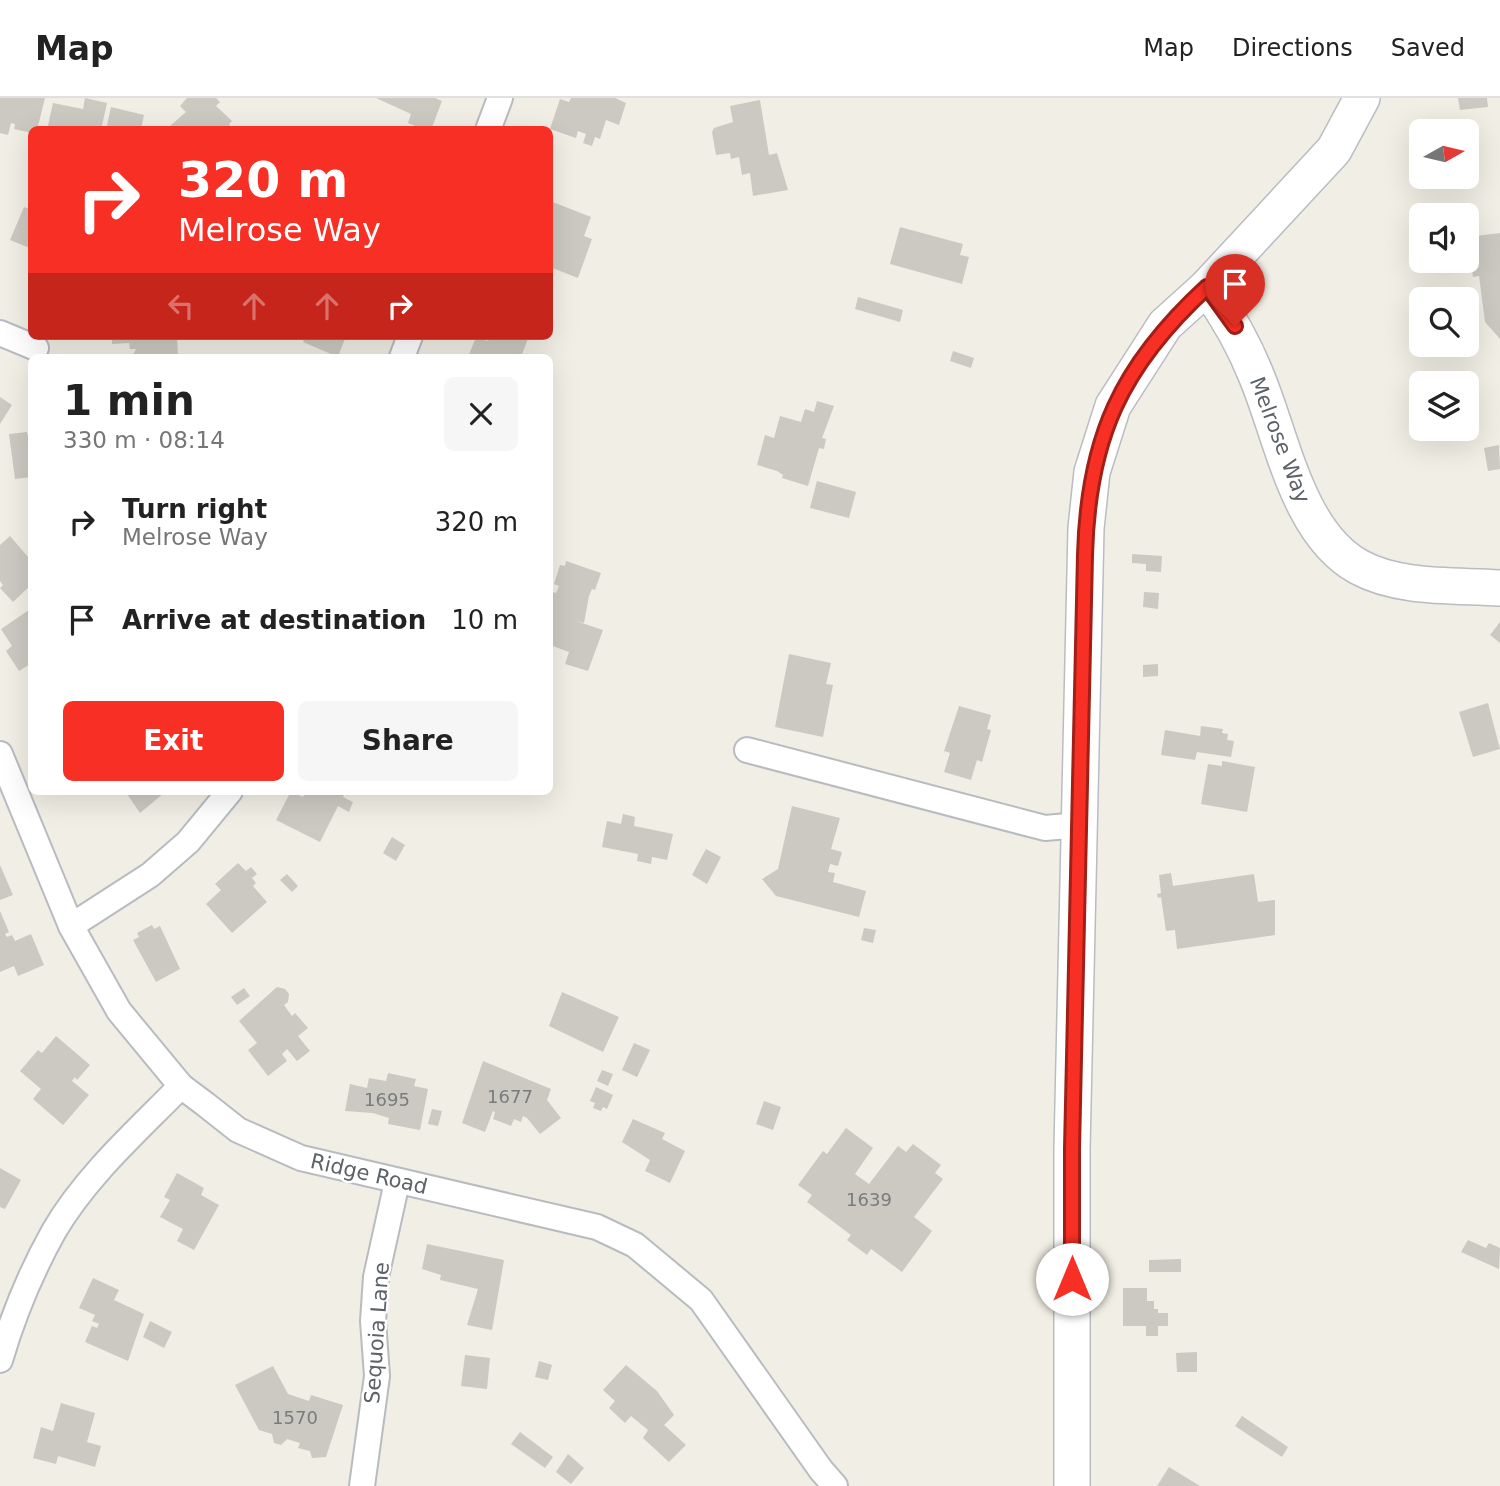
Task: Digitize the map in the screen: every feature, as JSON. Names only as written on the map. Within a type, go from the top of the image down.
[{"type":"main road","points":[[1072,1486],[1072,1149],[1086,528],[1092,472],[1113,407],[1166,325],[1207,287],[1334,150],[1362,98]]},
{"type":"main road","name":"Melrose Way","points":[[1207,287],[1235,326],[1308,515],[1335,550],[1360,567],[1391,579],[1500,589]]},
{"type":"street","points":[[490,126],[500,98]]},
{"type":"street","points":[[0,333],[36,348]]},
{"type":"street","points":[[747,750],[1045,828],[1079,825]]},
{"type":"street","name":"Ridge Road","points":[[0,754],[71,926],[119,1011],[181,1086],[238,1130],[301,1158],[597,1227],[635,1245],[701,1300],[835,1486]]},
{"type":"street","points":[[71,926],[132,890],[150,875],[188,842],[227,795]]},
{"type":"street","points":[[0,1360],[26,1287],[55,1230],[102,1168],[181,1086]]},
{"type":"street","name":"Sequoia Lane","points":[[362,1486],[377,1376],[373,1321],[376,1277],[397,1182]]},
{"type":"building","points":[[0,98],[45,98],[38,126],[28,126],[28,132],[14,129],[15,124],[11,123],[8,135],[0,133]]},
{"type":"building","points":[[85,98],[107,103],[102,126],[48,126],[53,103],[83,109]]},
{"type":"building","points":[[187,98],[216,98],[220,102],[216,106],[232,121],[229,124],[231,126],[170,126],[186,112],[180,106]]},
{"type":"building","points":[[376,98],[435,98],[442,101],[433,126],[408,123],[411,114]]},
{"type":"building","points":[[571,98],[615,98],[626,103],[619,125],[606,120],[600,139],[595,137],[592,146],[583,143],[586,134],[578,131],[576,138],[553,130],[551,126],[560,99],[569,102]]},
{"type":"building","points":[[1458,98],[1487,98],[1488,107],[1460,110]]},
{"type":"building","points":[[760,100],[769,155],[777,153],[788,190],[753,196],[750,173],[742,175],[739,157],[731,159],[730,153],[716,155],[712,132],[714,128],[733,122],[730,106]]},
{"type":"building","points":[[111,107],[144,115],[142,126],[107,126]]},
{"type":"building","points":[[553,202],[591,217],[584,236],[592,239],[578,278],[553,268]]},
{"type":"building","points":[[24,207],[28,208],[28,247],[10,240]]},
{"type":"building","points":[[900,227],[963,244],[960,255],[969,257],[962,284],[890,264]]},
{"type":"building","points":[[1500,233],[1500,339],[1485,322],[1479,276],[1473,277],[1472,273],[1479,273],[1479,236]]},
{"type":"building","points":[[858,297],[903,310],[900,322],[855,309]]},
{"type":"building","points":[[112,340],[177,340],[178,354],[134,354],[136,349],[130,349],[129,343],[112,344]]},
{"type":"building","points":[[344,340],[339,354],[331,354],[303,342]]},
{"type":"building","points":[[475,340],[527,340],[522,354],[469,354]]},
{"type":"building","points":[[953,351],[974,358],[971,368],[950,361]]},
{"type":"building","points":[[0,397],[12,405],[0,424]]},
{"type":"building","points":[[817,401],[834,406],[822,438],[826,439],[824,449],[819,448],[808,486],[782,478],[783,475],[777,471],[757,465],[765,435],[774,438],[780,416],[801,422],[805,409],[814,412]]},
{"type":"building","points":[[27,432],[28,477],[15,479],[9,434]]},
{"type":"building","points":[[1499,445],[1500,469],[1488,471],[1484,448]]},
{"type":"building","points":[[817,481],[856,492],[849,518],[810,508]]},
{"type":"building","points":[[10,536],[28,557],[28,588],[13,602],[0,588],[3,585],[0,581],[0,545]]},
{"type":"building","points":[[1132,554],[1162,556],[1161,572],[1146,571],[1146,564],[1132,563]]},
{"type":"building","points":[[566,561],[601,573],[595,590],[592,589],[589,596],[584,623],[576,621],[603,630],[588,671],[565,664],[569,652],[553,646],[553,592],[556,593],[559,586],[554,584],[560,565],[565,566]]},
{"type":"building","points":[[1144,592],[1159,593],[1158,609],[1143,607]]},
{"type":"building","points":[[28,611],[28,665],[19,671],[6,651],[12,646],[1,629]]},
{"type":"building","points":[[1500,622],[1500,643],[1490,635]]},
{"type":"building","points":[[789,654],[831,663],[826,684],[833,685],[823,737],[775,727]]},
{"type":"building","points":[[1158,664],[1158,676],[1143,677],[1143,665]]},
{"type":"building","points":[[1488,703],[1500,749],[1473,757],[1459,712]]},
{"type":"building","points":[[959,706],[991,715],[987,729],[991,730],[982,762],[977,760],[971,780],[944,772],[950,753],[944,751]]},
{"type":"building","points":[[1201,726],[1223,729],[1222,733],[1228,734],[1227,740],[1234,741],[1231,757],[1197,752],[1195,760],[1161,755],[1165,730],[1200,736]]},
{"type":"building","points":[[1222,761],[1255,767],[1247,812],[1201,804],[1208,764],[1222,766]]},
{"type":"building","points":[[128,795],[162,795],[140,813]]},
{"type":"building","points":[[289,795],[344,795],[343,797],[353,802],[349,812],[338,806],[320,842],[276,820]]},
{"type":"building","points":[[792,806],[840,818],[831,849],[842,852],[838,866],[830,864],[828,872],[835,873],[833,882],[866,891],[859,917],[776,896],[762,879],[778,869]]},
{"type":"building","points":[[623,814],[635,817],[634,826],[673,834],[667,860],[652,857],[651,864],[637,861],[638,854],[602,847],[607,821],[621,824]]},
{"type":"building","points":[[392,837],[405,845],[396,861],[383,853]]},
{"type":"building","points":[[706,849],[721,857],[707,884],[692,875]]},
{"type":"building","points":[[238,863],[246,871],[251,867],[257,874],[252,878],[256,883],[253,886],[267,902],[232,933],[206,904],[221,890],[215,884]]},
{"type":"building","points":[[0,865],[13,895],[0,900]]},
{"type":"building","points":[[1171,873],[1173,886],[1254,874],[1258,902],[1275,900],[1275,935],[1177,949],[1175,930],[1166,931],[1161,897],[1158,898],[1157,894],[1161,893],[1159,875]]},
{"type":"building","points":[[287,874],[298,886],[292,892],[280,880]]},
{"type":"building","points":[[0,911],[9,932],[5,934],[7,937],[12,935],[15,941],[31,934],[44,965],[18,976],[14,966],[0,972]]},
{"type":"building","points":[[152,925],[154,929],[160,926],[180,969],[156,982],[133,940],[139,937],[137,933]]},
{"type":"building","points":[[864,928],[876,930],[873,943],[861,940]]},
{"type":"building","points":[[277,987],[285,989],[289,994],[288,1002],[284,1005],[292,1016],[295,1013],[308,1028],[298,1036],[310,1051],[297,1061],[287,1049],[282,1054],[287,1061],[268,1076],[248,1050],[257,1043],[239,1021]]},
{"type":"building","points":[[244,988],[250,996],[237,1005],[231,997]]},
{"type":"building","points":[[562,992],[619,1017],[603,1052],[549,1026]]},
{"type":"building","points":[[56,1036],[90,1065],[77,1080],[75,1077],[72,1081],[89,1095],[63,1125],[33,1099],[41,1089],[20,1071],[38,1050],[42,1053]]},
{"type":"building","points":[[634,1043],[650,1050],[637,1077],[622,1070]]},
{"type":"building","points":[[483,1061],[551,1089],[547,1100],[561,1118],[540,1134],[523,1116],[521,1122],[514,1119],[511,1126],[493,1119],[493,1111],[485,1132],[462,1123]]},
{"type":"building","points":[[602,1070],[613,1074],[608,1086],[597,1081]]},
{"type":"building","points":[[388,1073],[416,1079],[414,1086],[428,1089],[420,1130],[388,1124],[389,1118],[373,1113],[345,1111],[350,1084],[367,1088],[369,1078],[386,1081]]},
{"type":"building","points":[[596,1087],[613,1095],[607,1109],[603,1107],[601,1111],[593,1108],[595,1103],[590,1101]]},
{"type":"building","points":[[764,1101],[781,1107],[773,1130],[756,1124]]},
{"type":"building","points":[[432,1109],[442,1111],[438,1126],[428,1124]]},
{"type":"building","points":[[633,1119],[665,1133],[662,1139],[685,1151],[670,1183],[645,1171],[650,1160],[622,1142]]},
{"type":"building","points":[[846,1128],[873,1148],[855,1174],[869,1184],[898,1146],[906,1152],[913,1144],[941,1165],[935,1173],[943,1179],[914,1217],[932,1231],[902,1272],[871,1249],[867,1255],[847,1240],[851,1235],[807,1202],[812,1195],[798,1185],[823,1151],[827,1154]]},
{"type":"building","points":[[0,1168],[21,1180],[5,1209],[0,1207]]},
{"type":"building","points":[[177,1173],[204,1188],[201,1195],[219,1205],[194,1250],[177,1241],[183,1229],[160,1217],[170,1200],[164,1197]]},
{"type":"building","points":[[1468,1240],[1486,1248],[1489,1243],[1500,1248],[1499,1269],[1461,1252]]},
{"type":"building","points":[[427,1244],[504,1260],[492,1330],[467,1325],[478,1289],[440,1280],[441,1275],[422,1269]]},
{"type":"building","points":[[1181,1259],[1181,1272],[1149,1272],[1149,1260]]},
{"type":"building","points":[[93,1278],[119,1290],[114,1300],[144,1314],[128,1361],[85,1342],[92,1326],[97,1328],[99,1324],[92,1321],[95,1315],[79,1308]]},
{"type":"building","points":[[1123,1288],[1147,1288],[1147,1301],[1154,1301],[1154,1309],[1158,1309],[1158,1313],[1168,1313],[1168,1326],[1158,1326],[1158,1336],[1146,1336],[1146,1326],[1123,1326]]},
{"type":"building","points":[[150,1321],[172,1332],[164,1348],[143,1337]]},
{"type":"building","points":[[1197,1352],[1197,1372],[1177,1372],[1176,1353]]},
{"type":"building","points":[[465,1355],[490,1358],[487,1389],[461,1386]]},
{"type":"building","points":[[539,1361],[552,1365],[548,1380],[535,1377]]},
{"type":"building","points":[[626,1365],[657,1391],[674,1415],[664,1425],[686,1445],[669,1462],[643,1438],[648,1430],[631,1416],[625,1423],[609,1408],[615,1401],[603,1390]]},
{"type":"building","points":[[273,1366],[288,1394],[309,1401],[311,1395],[343,1405],[326,1457],[312,1458],[310,1451],[298,1448],[300,1443],[287,1439],[281,1445],[274,1443],[272,1434],[259,1430],[235,1385]]},
{"type":"building","points":[[61,1403],[95,1413],[87,1442],[101,1446],[95,1467],[58,1456],[56,1464],[33,1458],[41,1427],[53,1431]]},
{"type":"building","points":[[1242,1416],[1288,1447],[1282,1457],[1235,1426]]},
{"type":"building","points":[[520,1432],[553,1457],[545,1468],[511,1444]]},
{"type":"building","points":[[568,1454],[584,1468],[571,1484],[556,1472]]},
{"type":"building","points":[[1169,1467],[1200,1486],[1157,1486]]},
{"type":"route","points":[[1072,1279],[1072,1149],[1085,555],[1087,505],[1092,472],[1113,407],[1166,325],[1207,287],[1235,326]]}]
